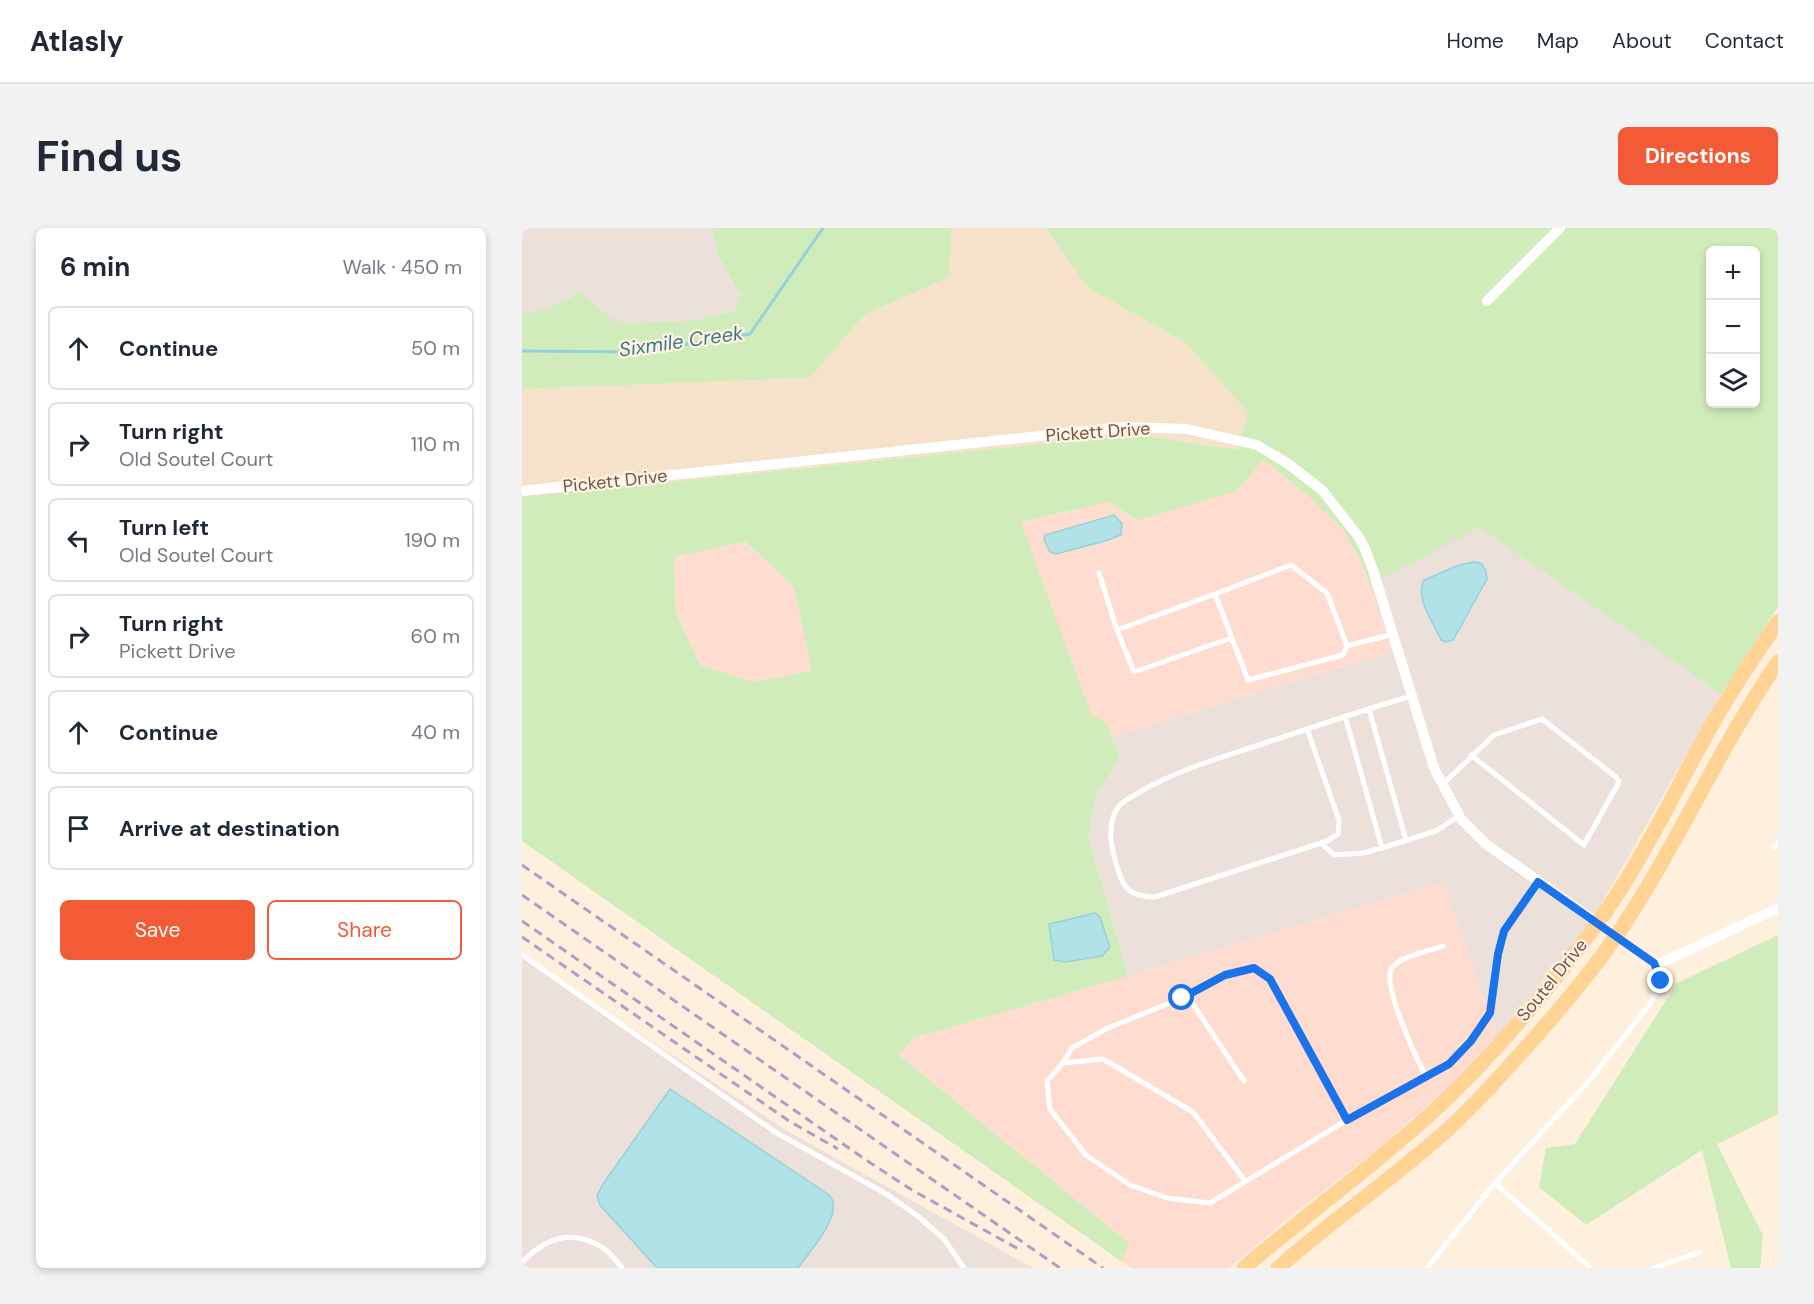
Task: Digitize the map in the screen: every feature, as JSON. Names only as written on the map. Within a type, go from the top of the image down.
[{"type":"main road","name":"Soutel Drive","points":[[1244,1268],[1300,1220],[1376,1162],[1456,1089],[1538,1000],[1598,923],[1633,867],[1752,659],[1778,622]]},
{"type":"main road","name":"Soutel Drive","points":[[1278,1268],[1315,1236],[1390,1179],[1471,1107],[1554,1017],[1616,936],[1651,880],[1725,746],[1778,662]]},
{"type":"street","points":[[1487,300],[1560,228]]},
{"type":"street","name":"Pickett Drive","points":[[522,491],[1124,428],[1187,429],[1257,445],[1287,463],[1322,490],[1358,536],[1373,570],[1434,768],[1459,816],[1486,844],[1616,936]]},
{"type":"street","points":[[1655,966],[1778,908]]},
{"type":"lane","points":[[1117,630],[1292,565],[1327,593],[1347,646],[1343,655],[1248,680],[1215,594]]},
{"type":"lane","points":[[1099,573],[1117,630],[1134,672],[1232,638]]},
{"type":"lane","points":[[1347,646],[1393,634]]},
{"type":"lane","points":[[1307,729],[1339,820],[1338,834],[1321,843],[1155,897],[1135,895],[1125,888],[1117,866],[1111,833],[1112,817],[1121,804],[1155,783],[1198,765],[1369,708],[1412,696]]},
{"type":"lane","points":[[1369,708],[1406,840]]},
{"type":"lane","points":[[1345,716],[1382,848]]},
{"type":"lane","points":[[1443,784],[1471,755],[1494,735],[1542,719],[1616,777],[1619,782],[1584,844],[1471,755]]},
{"type":"lane","points":[[1321,843],[1334,855],[1364,853],[1436,831],[1459,816]]},
{"type":"lane","points":[[1347,1120],[1270,979],[1254,968],[1225,975],[1186,995],[1108,1028],[1072,1048],[1063,1063],[1047,1081],[1050,1109],[1086,1155],[1130,1185],[1167,1198],[1210,1203],[1347,1120],[1449,1064],[1471,1041],[1490,1013],[1498,954],[1504,931],[1538,882]]},
{"type":"lane","points":[[1427,1268],[1495,1183],[1589,1081],[1652,1001],[1661,981],[1655,966],[1616,936]]},
{"type":"lane","points":[[1426,1077],[1405,1033],[1389,980],[1392,968],[1402,960],[1443,946]]},
{"type":"lane","points":[[522,955],[775,1132],[888,1195],[912,1211],[944,1239],[964,1268]]},
{"type":"lane","points":[[1186,995],[1244,1081]]},
{"type":"lane","points":[[1063,1063],[1103,1059],[1193,1112],[1245,1181]]},
{"type":"lane","points":[[1495,1183],[1590,1267]]},
{"type":"lane","points":[[522,1263],[538,1247],[563,1237],[582,1238],[604,1248],[622,1268]]},
{"type":"lane","points":[[1653,1268],[1700,1252]]},
{"type":"shaded area","points":[[522,228],[713,228],[717,253],[740,297],[735,311],[689,321],[617,323],[580,293],[533,313],[522,313]]},
{"type":"shaded area","points":[[951,228],[1046,228],[1088,288],[1185,342],[1248,412],[1238,450],[1147,436],[1090,439],[522,497],[522,389],[810,378],[864,315],[949,277]]},
{"type":"shaded area","points":[[1263,460],[1307,495],[1343,530],[1362,564],[1391,652],[1112,737],[1107,724],[1091,715],[1021,522],[1108,502],[1237,491]]},
{"type":"shaded area","points":[[1479,526],[1721,694],[1599,908],[1559,962],[1497,1035],[1443,882],[1128,976],[1088,837],[1095,797],[1120,758],[1112,737],[1391,652],[1370,585]]},
{"type":"shaded area","points":[[744,542],[794,587],[813,671],[754,682],[700,665],[676,612],[674,557]]},
{"type":"shaded area","points":[[1443,882],[1497,1035],[1456,1079],[1373,1153],[1293,1214],[1229,1268],[1132,1268],[1121,1261],[1130,1244],[899,1055],[914,1038]]},
{"type":"shaded area","points":[[522,956],[789,1132],[1033,1268],[522,1268]]},
{"type":"green space","points":[[713,228],[951,228],[949,277],[864,315],[810,378],[522,389],[522,313],[533,313],[581,293],[617,323],[689,321],[735,311],[740,296],[717,253]]},
{"type":"green space","points":[[1046,228],[1778,228],[1778,607],[1721,694],[1479,527],[1370,585],[1362,564],[1343,530],[1307,495],[1263,460],[1237,491],[1139,520],[1108,502],[1021,522],[1091,714],[1107,724],[1120,758],[1095,797],[1088,837],[1128,976],[914,1038],[899,1055],[1130,1244],[1121,1261],[522,841],[522,497],[1090,439],[1147,436],[1238,450],[1248,412],[1185,342],[1088,288]],"holes":[[[745,542],[794,587],[812,671],[754,682],[700,665],[676,612],[674,557]]]},
{"type":"green space","points":[[1778,935],[1778,1114],[1717,1144],[1763,1235],[1760,1268],[1731,1268],[1702,1150],[1586,1225],[1539,1187],[1546,1148],[1575,1144],[1677,983]]},
{"type":"water","points":[[1114,515],[1122,523],[1121,535],[1105,541],[1056,554],[1050,552],[1044,540],[1045,535]]},
{"type":"water","points":[[1481,563],[1486,571],[1487,579],[1453,640],[1446,642],[1441,640],[1423,602],[1421,594],[1424,580],[1459,565]]},
{"type":"water","points":[[1095,913],[1100,917],[1110,947],[1102,956],[1066,962],[1054,960],[1049,924]]},
{"type":"water","points":[[670,1089],[825,1192],[832,1199],[834,1207],[828,1225],[798,1268],[657,1268],[600,1205],[597,1196],[603,1184]]},
{"type":"waterway","name":"Sixmile Creek","points":[[522,351],[638,352],[750,334],[823,228]]},
{"type":"railway","points":[[522,865],[1103,1268]]},
{"type":"railway","points":[[522,895],[1060,1268]]},
{"type":"railway","points":[[522,921],[869,1162],[912,1190],[1022,1251]]},
{"type":"railway","points":[[522,937],[789,1121],[838,1149]]},
{"type":"route","points":[[1182,998],[1225,975],[1254,968],[1270,979],[1347,1120],[1449,1064],[1471,1041],[1490,1013],[1498,954],[1504,931],[1538,882],[1654,963],[1661,981]]}]
